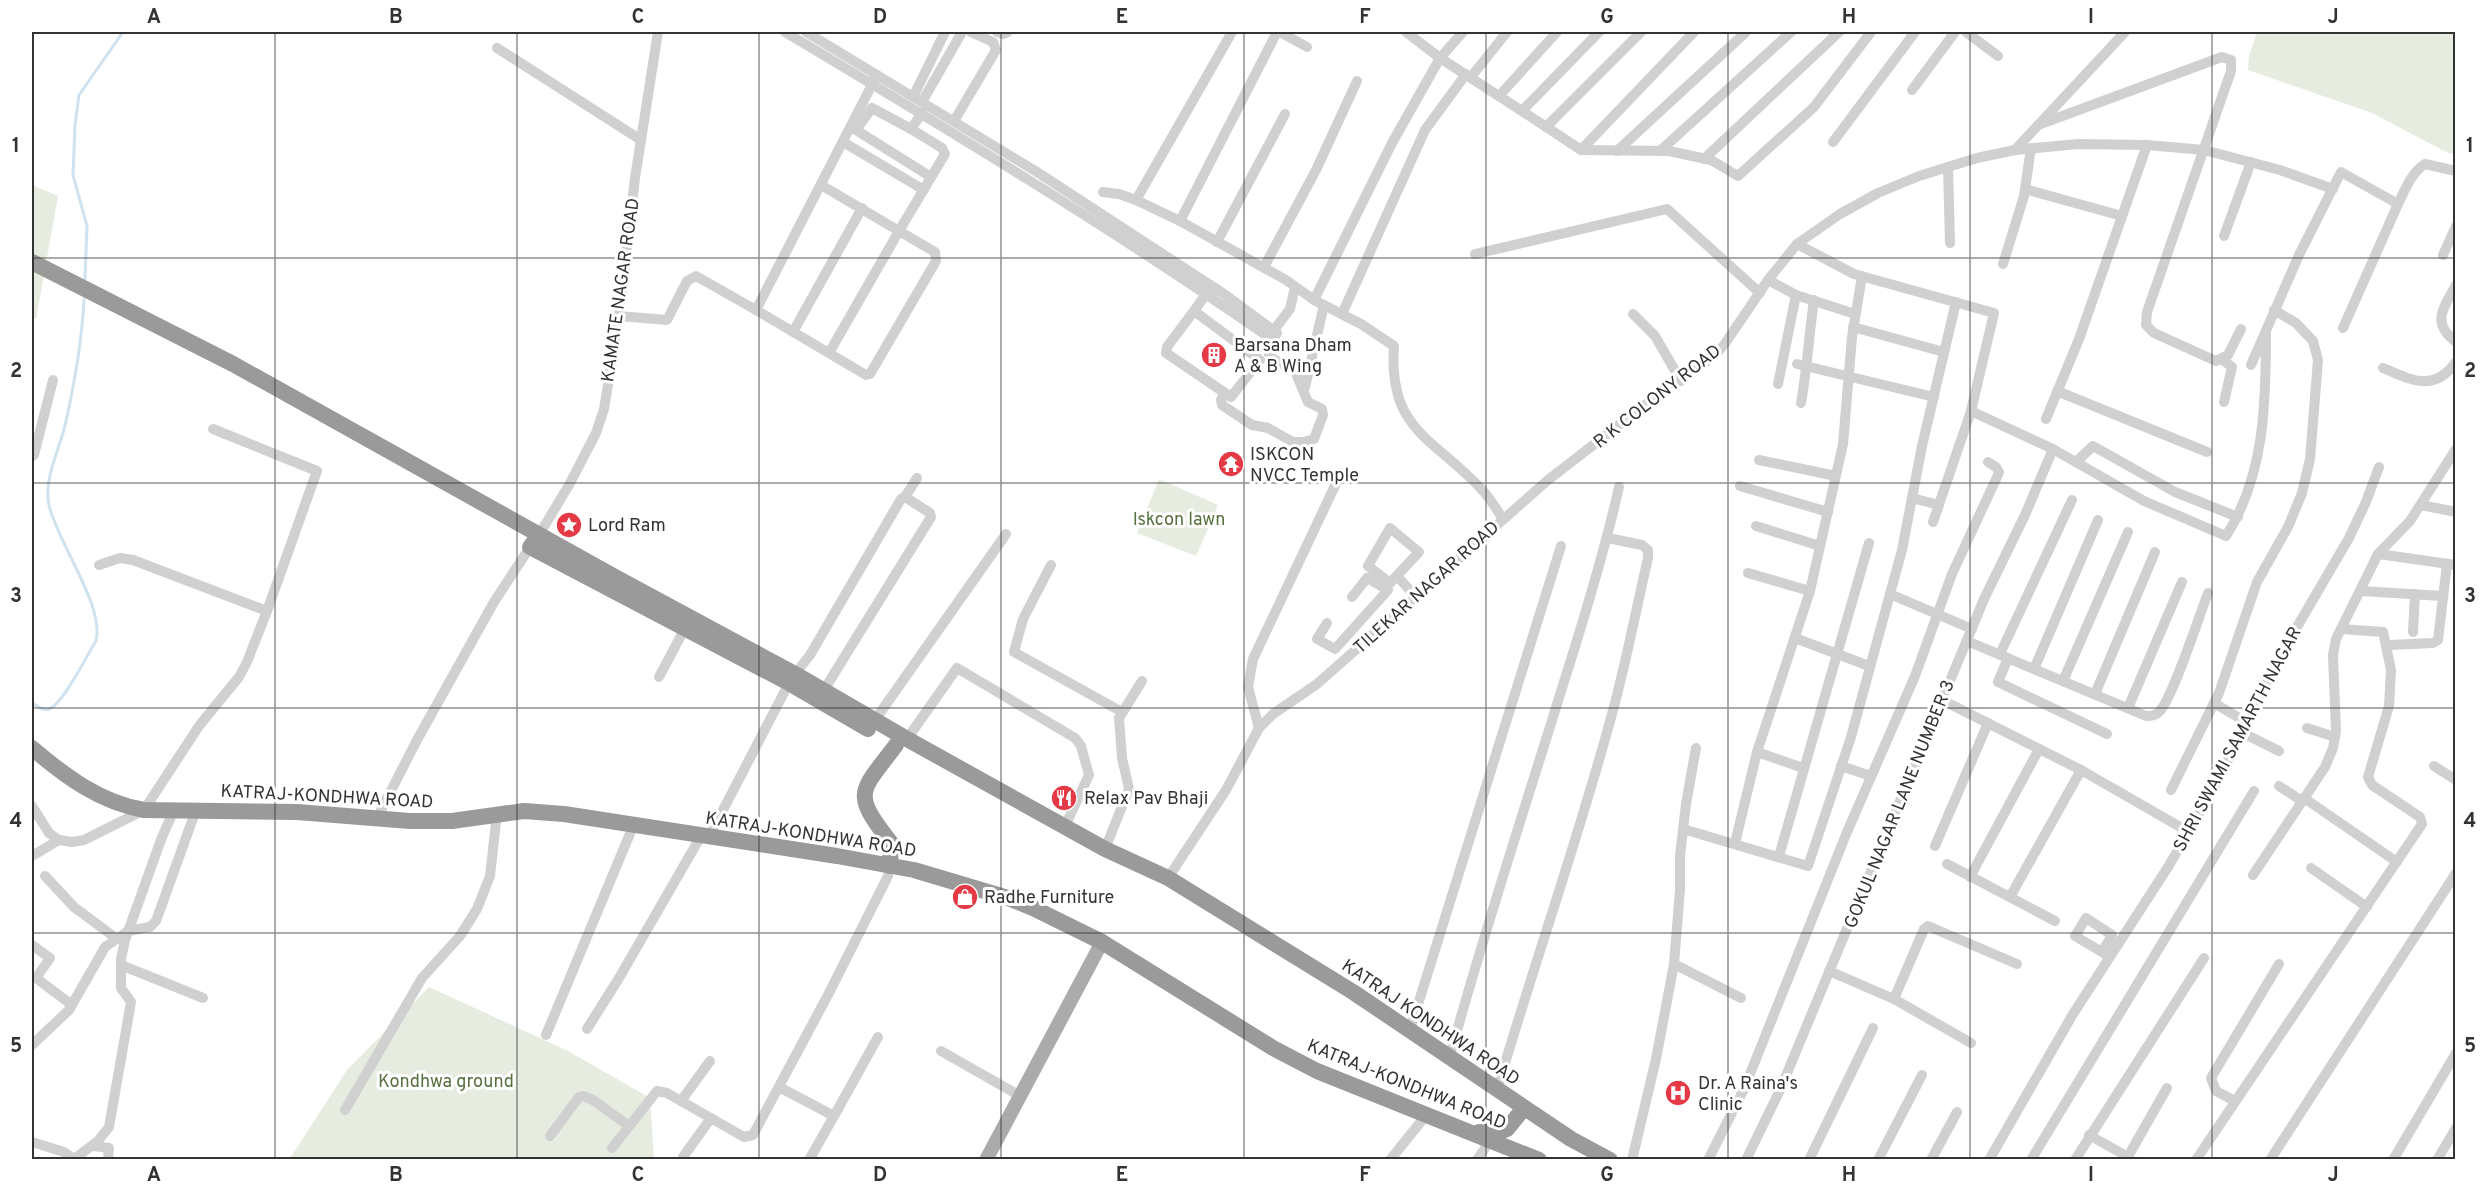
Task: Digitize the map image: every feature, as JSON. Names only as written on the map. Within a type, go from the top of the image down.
[{"type":"highway","points":[[32,262],[233,364],[685,628],[792,679],[824,690],[875,720],[902,742]]},
{"type":"highway","points":[[534,541],[792,679],[902,742]]},
{"type":"highway","points":[[890,866],[891,843],[872,819],[864,799],[865,787],[902,742]]},
{"type":"highway","name":"KATRAJ KONDHWA ROAD","points":[[902,742],[946,760],[1105,849],[1168,878],[1410,1030],[1571,1139],[1610,1160]]},
{"type":"highway","name":"KATRAJ-KONDHWA ROAD","points":[[32,748],[72,780],[100,797],[124,806],[144,810],[297,812],[410,821],[452,821],[524,811],[564,814],[914,870],[1008,898],[1033,908],[1102,942],[1273,1048],[1317,1071],[1483,1136],[1521,1156],[1539,1160]]},
{"type":"highway","points":[[1483,1136],[1507,1129],[1524,1108]]},
{"type":"main road","points":[[986,1160],[1102,942]]},
{"type":"street","name":"KAMATE NAGAR ROAD","points":[[377,818],[488,612],[569,485],[596,433],[604,409],[619,316],[641,140],[658,32]]},
{"type":"street","points":[[785,32],[954,121],[1272,334]]},
{"type":"street","points":[[806,32],[875,79],[919,104],[1049,192],[1209,290]]},
{"type":"street","points":[[911,129],[945,32]]},
{"type":"street","points":[[919,104],[962,32]]},
{"type":"street","points":[[954,121],[996,51],[993,42],[971,32]]},
{"type":"street","points":[[997,32],[1003,34],[1008,32]]},
{"type":"street","points":[[1136,200],[1232,32]]},
{"type":"street","points":[[1180,221],[1279,32],[1307,47]]},
{"type":"street","points":[[1305,387],[1319,302],[1392,143],[1440,58],[1462,32]]},
{"type":"street","points":[[1342,314],[1425,130],[1507,32]]},
{"type":"street","points":[[1500,96],[1557,32]]},
{"type":"street","points":[[1522,111],[1599,32]]},
{"type":"street","points":[[1546,127],[1641,32]]},
{"type":"street","points":[[1581,150],[1694,32]]},
{"type":"street","points":[[1617,151],[1746,32]]},
{"type":"street","points":[[1660,151],[1791,32]]},
{"type":"street","points":[[1704,159],[1839,32]]},
{"type":"street","points":[[1412,33],[1440,58],[1581,150],[1660,151],[1711,160],[1738,176],[1814,107],[1871,32]]},
{"type":"street","points":[[1833,142],[1915,32]]},
{"type":"street","points":[[1912,90],[1955,32]]},
{"type":"street","points":[[1966,32],[1998,56]]},
{"type":"street","points":[[2015,150],[2125,32]]},
{"type":"street","points":[[497,48],[641,140]]},
{"type":"street","points":[[2038,125],[2222,57],[2231,60],[2231,71],[2147,312],[2146,325],[2154,333],[2216,361],[2223,360],[2228,355],[2241,329]]},
{"type":"street","points":[[756,310],[875,79]]},
{"type":"street","points":[[1264,267],[1316,170],[1357,81]]},
{"type":"street","points":[[829,353],[932,177],[945,151],[872,108],[856,130],[932,177]]},
{"type":"street","points":[[1217,242],[1285,114]]},
{"type":"street","points":[[843,142],[924,190]]},
{"type":"street","name":"R K COLONY ROAD","points":[[1503,519],[1618,425],[1714,356],[1768,280],[1797,244],[1840,214],[1878,193],[1977,158],[2015,150],[2078,144],[2146,145],[2204,150],[2251,162],[2333,189]]},
{"type":"street","points":[[2046,419],[2079,339],[2146,145]]},
{"type":"street","points":[[2003,264],[2025,189],[2031,148]]},
{"type":"street","points":[[2223,236],[2251,162]]},
{"type":"street","points":[[2343,328],[2411,178],[2425,164],[2456,171]]},
{"type":"street","points":[[1948,167],[1950,243]]},
{"type":"street","points":[[2251,365],[2274,310],[2341,172],[2398,204]]},
{"type":"street","points":[[619,316],[667,320],[687,281],[696,276],[866,375],[873,370],[937,257],[935,252],[821,184]]},
{"type":"street","points":[[2025,189],[2122,216]]},
{"type":"street","name":"TILEKAR NAGAR ROAD","points":[[1103,192],[1119,194],[1136,200],[1180,221],[1264,267],[1394,346],[1393,363],[1398,400],[1405,416],[1423,436],[1485,492],[1503,519],[1317,684],[1273,714],[1259,728],[1226,790],[1168,878]]},
{"type":"street","points":[[793,332],[862,208]]},
{"type":"street","points":[[1475,254],[1667,208],[1760,293]]},
{"type":"street","points":[[2443,255],[2456,226]]},
{"type":"street","points":[[1797,244],[1862,276],[1995,313],[1971,411],[1933,522]]},
{"type":"street","points":[[1735,843],[1757,752],[1810,591],[1828,512],[1843,444],[1853,327],[1862,276]]},
{"type":"street","points":[[1768,280],[1796,295],[1855,314]]},
{"type":"street","points":[[2456,285],[2440,322],[2442,330],[2456,342]]},
{"type":"street","points":[[1224,393],[1221,400],[1222,405],[1252,425],[1268,428],[1293,442],[1314,439],[1323,415],[1322,408],[1308,402],[1295,371],[1269,354],[1272,334],[1290,309],[1295,287]]},
{"type":"street","points":[[1194,311],[1260,360],[1231,397],[1166,353],[1167,347],[1209,290]]},
{"type":"street","points":[[1778,384],[1796,295]]},
{"type":"street","points":[[1801,403],[1802,365],[1809,337],[1814,300]]},
{"type":"street","points":[[1683,829],[1808,866],[1841,766],[1902,550],[1956,302]]},
{"type":"street","points":[[2171,789],[2214,703],[2237,645],[2257,582],[2288,527],[2302,492],[2310,459],[2318,360],[2313,341],[2296,323],[2274,310]]},
{"type":"street","points":[[1633,314],[1655,336],[1681,381]]},
{"type":"street","points":[[1853,327],[1944,352]]},
{"type":"street","points":[[1971,411],[2053,449],[2144,501],[2226,536],[2238,517],[2255,464],[2266,393],[2266,332]]},
{"type":"street","points":[[2223,360],[2232,367],[2224,402]]},
{"type":"street","points":[[2384,368],[2410,379],[2427,382],[2443,376],[2456,362]]},
{"type":"street","points":[[1802,365],[1934,397]]},
{"type":"street","points":[[32,456],[53,380]]},
{"type":"street","points":[[2057,391],[2207,452]]},
{"type":"street","points":[[32,856],[59,840],[84,840],[144,810],[198,726],[239,677],[247,662],[317,471],[213,429]]},
{"type":"street","points":[[2076,462],[2093,446],[2175,492],[2238,517]]},
{"type":"street","name":"GOKUL NAGAR LANE NUMBER 3","points":[[1746,1160],[1780,1090],[1971,629],[2053,449]]},
{"type":"street","points":[[2253,875],[2325,767],[2333,748],[2336,693],[2333,655],[2336,639],[2378,554],[2410,521],[2456,449]]},
{"type":"street","points":[[1760,460],[1836,476]]},
{"type":"street","points":[[1708,1160],[1744,1089],[1871,776],[1916,676],[1952,574],[1997,477],[1999,472],[1996,467],[1988,462]]},
{"type":"street","name":"SHRI SWAMI SAMARTH NAGAR","points":[[1989,1160],[2105,954],[2189,832],[2213,790],[2280,656],[2349,538],[2379,467]]},
{"type":"street","points":[[1259,728],[1248,687],[1253,659],[1341,473]]},
{"type":"street","points":[[586,1029],[705,837],[792,679],[810,655],[901,499],[905,497],[917,478]]},
{"type":"street","points":[[1740,486],[1828,512]]},
{"type":"street","points":[[1450,1056],[1470,980],[1528,801],[1608,538],[1619,487]]},
{"type":"street","points":[[824,690],[931,517],[930,513],[905,497]]},
{"type":"street","points":[[1912,498],[1939,505]]},
{"type":"street","points":[[2072,500],[2004,656],[1998,682],[2108,734]]},
{"type":"street","points":[[2421,505],[2456,512]]},
{"type":"street","points":[[2034,669],[2098,520]]},
{"type":"street","points":[[1756,526],[1820,546]]},
{"type":"street","points":[[1390,528],[1419,552],[1397,576],[1390,583],[1368,566],[1390,528]]},
{"type":"street","points":[[2063,681],[2128,532]]},
{"type":"street","points":[[875,720],[1006,534]]},
{"type":"street","points":[[1497,1090],[1527,986],[1574,844],[1613,712],[1648,558],[1648,550],[1641,545],[1608,538]]},
{"type":"street","points":[[1779,856],[1869,543]]},
{"type":"street","points":[[1410,1030],[1561,546]]},
{"type":"street","points":[[2095,694],[2155,552]]},
{"type":"street","points":[[2378,554],[2451,565],[2442,596],[2438,640],[2433,643],[2390,645],[2387,651]]},
{"type":"street","points":[[99,564],[120,558],[132,560],[267,611]]},
{"type":"street","points":[[1052,565],[1023,619],[1014,652],[1122,712]]},
{"type":"street","points":[[1748,573],[1810,591]]},
{"type":"street","points":[[1397,576],[1416,597]]},
{"type":"street","points":[[1327,623],[1317,639],[1335,649],[1388,590],[1367,578],[1352,597]]},
{"type":"street","points":[[2128,708],[2182,582]]},
{"type":"street","points":[[2361,591],[2442,596]]},
{"type":"street","points":[[1967,640],[2146,716],[2153,716],[2160,711],[2170,693],[2208,593]]},
{"type":"street","points":[[1890,594],[1971,629]]},
{"type":"street","points":[[2413,632],[2415,594]]},
{"type":"street","points":[[1360,621],[1374,634]]},
{"type":"street","points":[[659,677],[685,628]]},
{"type":"street","points":[[2196,1160],[2420,828],[2422,820],[2368,781],[2389,706],[2391,670],[2383,632],[2341,629]]},
{"type":"street","points":[[1794,638],[1869,666]]},
{"type":"street","points":[[902,742],[957,668],[1075,738],[1081,746],[1089,775],[1065,826]]},
{"type":"street","points":[[1105,849],[1129,789],[1119,727],[1122,712],[1142,681]]},
{"type":"street","points":[[1942,700],[2081,770],[2189,832]]},
{"type":"street","points":[[2214,703],[2279,751]]},
{"type":"street","points":[[1935,846],[1988,723]]},
{"type":"street","points":[[2307,728],[2334,737]]},
{"type":"street","points":[[1632,1160],[1656,1059],[1674,964],[1683,829],[1696,748]]},
{"type":"street","points":[[1970,877],[2039,748]]},
{"type":"street","points":[[1757,752],[1803,768]]},
{"type":"street","points":[[2434,765],[2456,780]]},
{"type":"street","points":[[1841,766],[1871,776]]},
{"type":"street","points":[[2010,897],[2081,770]]},
{"type":"street","points":[[2279,786],[2397,862]]},
{"type":"street","points":[[2031,1160],[2254,791]]},
{"type":"street","points":[[32,806],[50,832],[59,840]]},
{"type":"street","points":[[32,1142],[64,1152],[75,1159],[93,1146],[109,1127],[131,1002],[121,988],[121,965],[128,931],[174,810]]},
{"type":"street","points":[[32,1045],[72,1005],[105,947],[128,931],[150,927],[156,921],[196,810]]},
{"type":"street","points":[[345,1110],[422,978],[460,936],[477,909],[490,876],[497,813]]},
{"type":"street","points":[[546,1035],[634,824]]},
{"type":"street","points":[[1947,864],[2055,921]]},
{"type":"street","points":[[612,1148],[657,1091],[681,1101],[744,1137],[751,1137],[883,886],[890,866]]},
{"type":"street","points":[[2311,868],[2367,907]]},
{"type":"street","points":[[2270,1160],[2456,873]]},
{"type":"street","points":[[45,876],[74,907],[117,939]]},
{"type":"street","points":[[1894,999],[1924,929],[1928,926],[2017,964]]},
{"type":"street","points":[[32,945],[50,958],[36,978],[72,1005]]},
{"type":"street","points":[[2075,1160],[2204,958]]},
{"type":"street","points":[[1674,964],[1741,998]]},
{"type":"street","points":[[2235,1101],[2216,1091],[2211,1078],[2279,964]]},
{"type":"street","points":[[121,965],[203,998]]},
{"type":"street","points":[[1829,971],[1894,999],[1971,1043]]},
{"type":"street","points":[[1809,1160],[1873,1028]]},
{"type":"street","points":[[809,1160],[878,1037]]},
{"type":"street","points":[[940,1051],[1020,1096]]},
{"type":"street","points":[[2393,1160],[2456,1053]]},
{"type":"street","points":[[681,1101],[710,1061]]},
{"type":"street","points":[[1878,1160],[1922,1075]]},
{"type":"street","points":[[779,1087],[834,1116]]},
{"type":"street","points":[[2090,1135],[2127,1158],[2168,1088]]},
{"type":"street","points":[[550,1136],[579,1097],[583,1096],[593,1100],[629,1125]]},
{"type":"street","points":[[1931,1160],[1957,1112]]},
{"type":"street","points":[[1390,1160],[1427,1114]]},
{"type":"street","points":[[682,1157],[711,1118]]},
{"type":"street","points":[[2437,1160],[2456,1128]]},
{"type":"street","points":[[1477,1160],[1483,1136]]},
{"type":"street","points":[[93,1146],[109,1148],[108,1160]]},
{"type":"green space","points":[[2257,32],[2455,32],[2455,154],[2448,153],[2372,113],[2248,70],[2249,56]]},
{"type":"green space","points":[[32,185],[58,196],[36,319],[32,317]]},
{"type":"green space","name":"Iskcon lawn","points":[[1159,479],[1218,505],[1196,556],[1137,533]]},
{"type":"green space","name":"Kondhwa ground","points":[[429,987],[568,1051],[650,1098],[654,1159],[289,1160],[347,1070]]},
{"type":"waterway","points":[[85,279],[87,226],[73,175],[79,95],[123,32]]},
{"type":"waterway","points":[[32,703],[45,709],[55,705],[68,689],[96,641],[97,627],[94,610],[54,520],[48,495],[50,473],[64,431],[72,391],[80,345],[84,299]]},
{"type":"place","name":"Barsana Dham A & B Wing","points":[[1214,355]]},
{"type":"place","name":"ISKCON NVCC Temple","points":[[1231,464]]},
{"type":"place","name":"Lord Ram","points":[[569,525]]},
{"type":"place","name":"Relax Pav Bhaji","points":[[1064,798]]},
{"type":"place","name":"Radhe Furniture","points":[[965,897]]},
{"type":"place","name":"Dr. A Raina's Clinic","points":[[1678,1093]]}]
